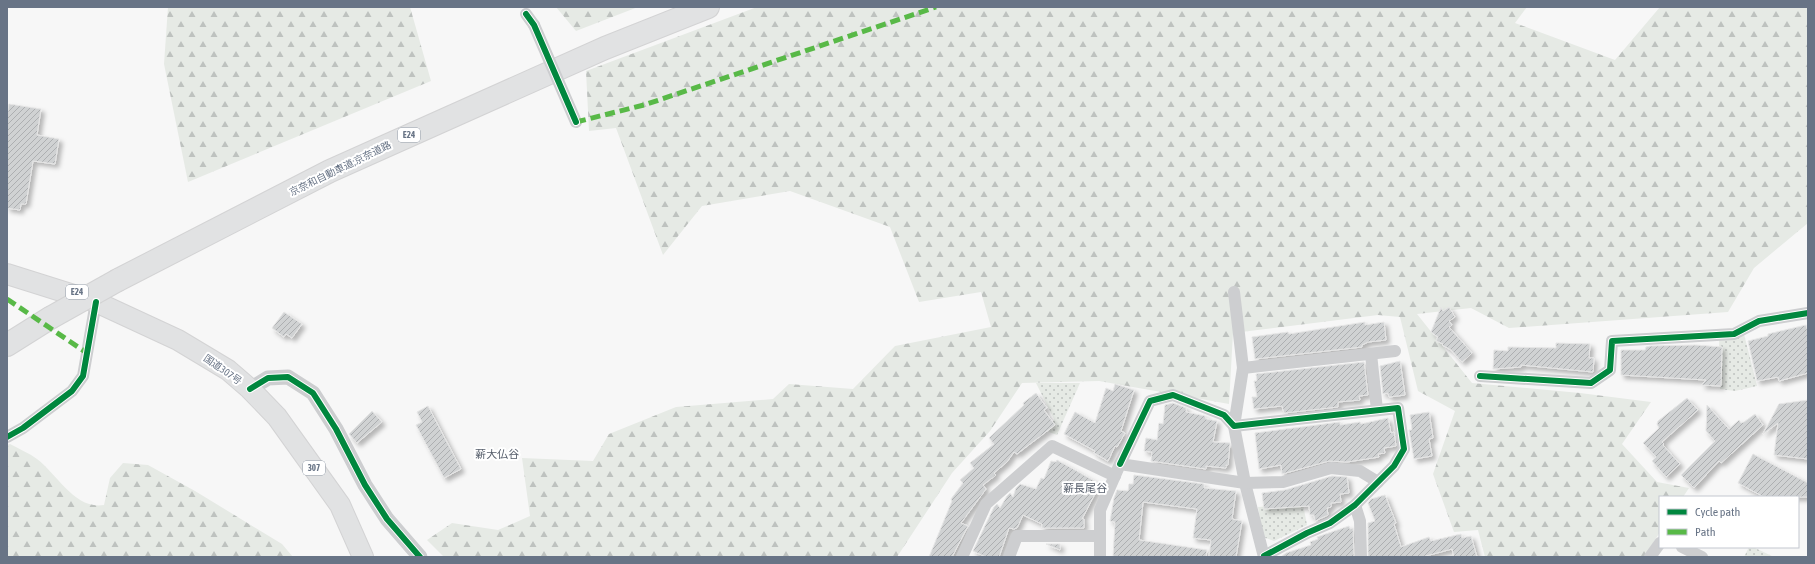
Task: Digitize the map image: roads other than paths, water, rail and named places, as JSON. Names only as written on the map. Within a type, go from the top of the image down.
[{"type":"highway","name":"京奈和自動車道;京奈道路","points":[[8,341],[47,314],[326,162],[602,40],[684,7]]},
{"type":"highway","name":"京奈和自動車道;京奈道路","points":[[114,277],[330,171],[605,48],[708,7]]},
{"type":"highway","name":"国道307号","points":[[7,274],[96,302],[178,340],[228,370],[250,389],[277,417],[340,505],[362,557]]},
{"type":"street","points":[[526,14],[534,25],[576,122]]},
{"type":"street","points":[[1234,292],[1244,368],[1234,426],[1245,483],[1264,557],[1307,533],[1330,523],[1355,505],[1394,466],[1404,449],[1398,408],[1234,426]]},
{"type":"street","points":[[7,437],[23,428],[72,391],[83,376],[96,302]]},
{"type":"street","points":[[1480,376],[1591,383],[1610,370],[1612,341],[1734,334],[1759,321],[1808,313]]},
{"type":"street","points":[[1244,368],[1395,351]]},
{"type":"street","points":[[1371,354],[1377,410]]},
{"type":"street","points":[[250,389],[268,378],[288,377],[313,393],[336,429],[365,485],[387,519],[420,557]]},
{"type":"street","points":[[1100,557],[1100,510],[1150,401],[1173,395],[1224,415],[1234,426]]},
{"type":"street","points":[[962,557],[986,504],[1052,446],[1115,476]]},
{"type":"street","points":[[1120,464],[1245,483],[1283,482],[1331,468],[1360,471],[1378,482]]},
{"type":"street","points":[[1355,505],[1360,521],[1361,557]]},
{"type":"street","points":[[1009,557],[1017,536],[1100,536]]},
{"type":"street","points":[[1650,557],[1659,544]]},
{"type":"street","points":[[1684,548],[1702,557]]},
{"type":"district","name":"薪大仏谷","points":[[497,454]]},
{"type":"district","name":"薪長尾谷","points":[[1085,488]]}]
